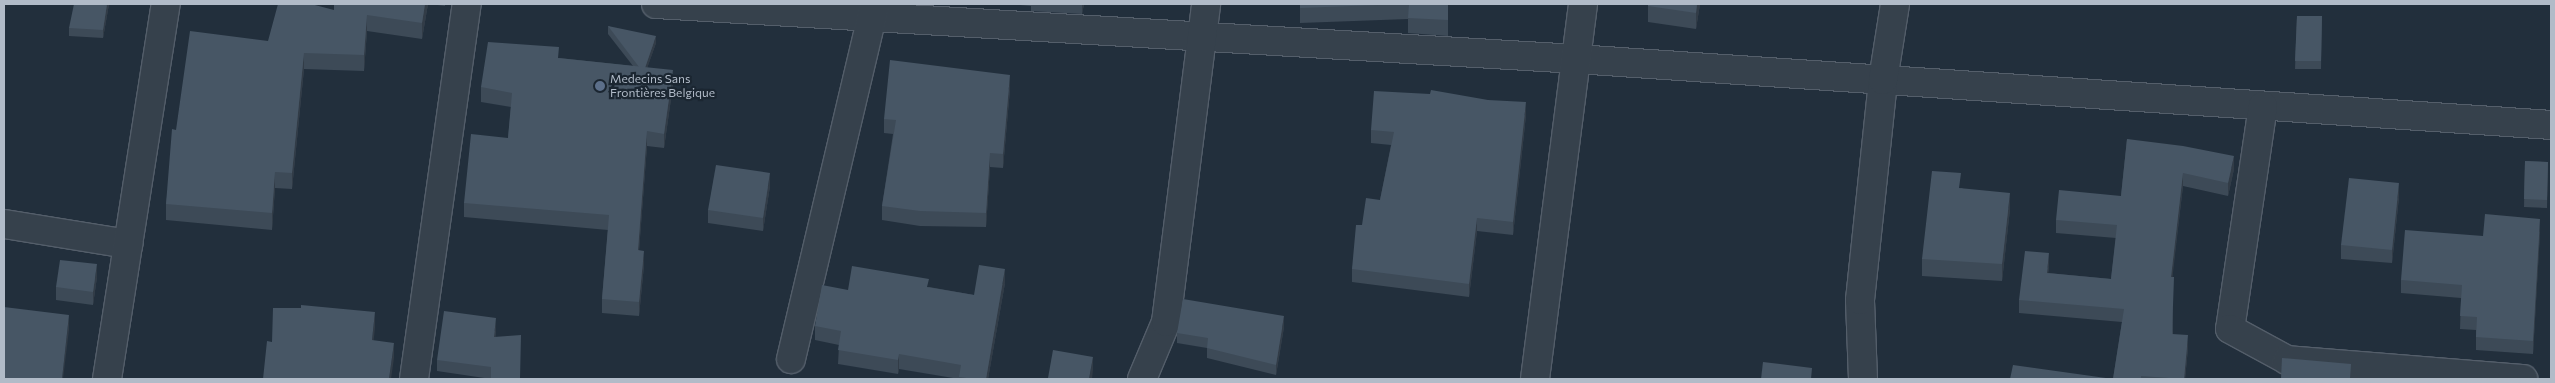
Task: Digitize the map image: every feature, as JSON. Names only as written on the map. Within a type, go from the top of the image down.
[{"type":"street","points":[[107,379],[166,4]]},
{"type":"street","points":[[414,379],[468,4]]},
{"type":"street","points":[[656,4],[874,11],[1200,37],[1576,59],[2551,125]]},
{"type":"street","points":[[1142,379],[1166,322],[1200,37],[1206,4]]},
{"type":"street","points":[[1535,379],[1583,4]]},
{"type":"street","points":[[1863,379],[1860,300],[1883,80],[1895,4]]},
{"type":"street","points":[[791,359],[874,11]]},
{"type":"street","points":[[2263,106],[2230,329],[2287,360],[2523,379]]},
{"type":"street","points":[[4,224],[128,244]]},
{"type":"building","points":[[74,4],[107,4],[103,30],[69,28]]},
{"type":"building","points":[[278,4],[311,4],[334,10],[334,4],[425,4],[422,23],[367,15],[364,55],[304,53],[292,173],[275,172],[272,213],[166,204],[172,129],[176,130],[190,31],[268,41]]},
{"type":"building","points":[[1300,4],[1404,4],[1300,8]]},
{"type":"building","points":[[1409,4],[1448,4],[1448,20],[1408,18]]},
{"type":"building","points":[[1648,4],[1697,4],[1696,13],[1648,6]]},
{"type":"building","points":[[2297,16],[2322,16],[2321,61],[2295,61]]},
{"type":"building","points":[[608,26],[656,36],[645,68],[639,67]]},
{"type":"building","points":[[488,42],[559,47],[558,58],[673,70],[664,134],[647,131],[638,250],[644,251],[639,302],[602,299],[609,215],[464,203],[471,134],[508,138],[512,93],[481,87]]},
{"type":"building","points":[[890,60],[1010,75],[1003,154],[990,153],[986,213],[920,211],[882,206],[896,120],[884,119]]},
{"type":"building","points":[[1431,90],[1488,100],[1526,102],[1513,222],[1477,218],[1469,284],[1352,269],[1356,225],[1362,225],[1366,198],[1380,200],[1394,132],[1371,130],[1374,91],[1430,94]]},
{"type":"building","points":[[2127,139],[2183,146],[2234,156],[2228,183],[2183,173],[2171,277],[2174,277],[2172,334],[2188,335],[2184,379],[2141,376],[2141,379],[2113,379],[2124,309],[2019,300],[2025,251],[2049,253],[2047,273],[2111,279],[2117,225],[2056,220],[2059,190],[2121,196]]},
{"type":"building","points":[[2525,161],[2548,162],[2547,200],[2524,199]]},
{"type":"building","points":[[716,165],[770,173],[763,218],[708,210]]},
{"type":"building","points":[[1932,171],[1961,173],[1959,188],[2010,193],[2002,264],[1922,259]]},
{"type":"building","points":[[2349,178],[2399,183],[2392,250],[2341,245]]},
{"type":"building","points":[[2485,214],[2540,219],[2533,341],[2476,337],[2477,317],[2460,316],[2462,285],[2401,280],[2405,230],[2483,236]]},
{"type":"building","points":[[60,260],[97,264],[93,292],[56,287]]},
{"type":"building","points":[[979,265],[1005,269],[986,379],[959,377],[961,365],[899,354],[898,360],[838,350],[841,331],[815,326],[822,285],[848,290],[852,266],[929,279],[927,287],[974,295]]},
{"type":"building","points":[[1183,299],[1284,316],[1276,365],[1207,348],[1208,338],[1177,333]]},
{"type":"building","points":[[301,305],[375,312],[372,340],[394,343],[389,379],[263,379],[267,341],[272,342],[273,308],[301,308]]},
{"type":"building","points":[[4,307],[69,315],[62,379],[4,379]]},
{"type":"building","points":[[444,311],[496,318],[494,337],[521,335],[520,379],[491,379],[491,367],[437,360]]},
{"type":"building","points":[[1053,350],[1093,357],[1089,379],[1048,378]]},
{"type":"building","points":[[2282,358],[2351,364],[2350,379],[2281,379]]},
{"type":"building","points":[[1763,362],[1812,368],[1811,379],[1761,379]]},
{"type":"building","points":[[2013,365],[2113,379],[2010,379]]},
{"type":"place","name":"Medecins Sans Frontières Belgique","points":[[600,86]]}]
